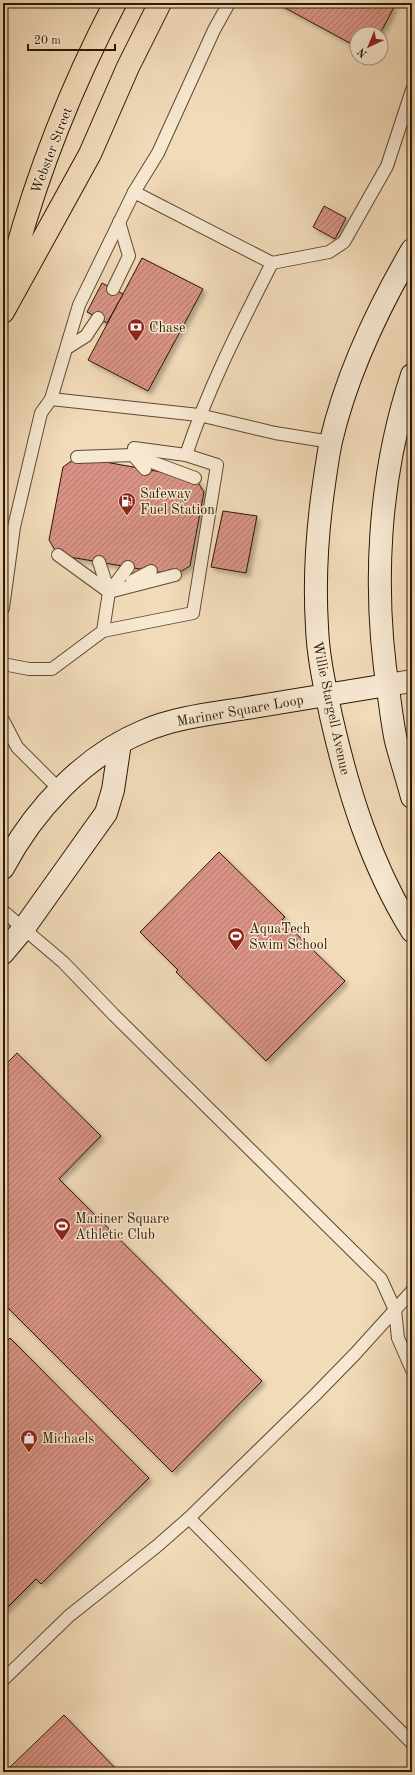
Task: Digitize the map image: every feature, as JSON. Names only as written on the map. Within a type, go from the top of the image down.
[{"type":"main road","name":"Webster Street","points":[[3,304],[41,173],[72,93],[115,3]]},
{"type":"main road","points":[[3,312],[90,154],[128,67],[160,3]]},
{"type":"street","name":"Willie Stargell Avenue","points":[[412,250],[359,351],[331,442],[318,524],[316,557],[317,629],[327,695],[349,788],[365,835],[384,879],[412,931]]},
{"type":"street","points":[[412,375],[397,433],[388,481],[382,528],[380,589],[381,633],[387,685],[396,740],[412,797]]},
{"type":"street","name":"Mariner Square Loop","points":[[3,868],[33,821],[60,790],[88,765],[120,744],[144,731],[196,716],[412,681]]},
{"type":"street","points":[[3,953],[24,928],[106,814],[113,790],[120,744]]},
{"type":"lane","points":[[3,608],[16,520],[40,412],[51,399],[79,305],[134,192],[158,153],[214,30],[230,3]]},
{"type":"lane","points":[[134,192],[272,263],[329,252],[344,242],[387,166],[412,90]]},
{"type":"lane","points":[[113,289],[129,256],[119,222]]},
{"type":"lane","points":[[186,455],[199,415],[220,365],[272,263]]},
{"type":"lane","points":[[67,348],[86,336],[98,318]]},
{"type":"lane","points":[[51,399],[199,415],[276,432],[331,442]]},
{"type":"lane","points":[[3,664],[28,669],[52,669],[103,631],[193,613],[217,465],[186,455],[134,448],[133,455],[145,469]]},
{"type":"lane","points":[[115,464],[133,455]]},
{"type":"lane","points":[[77,457],[133,455],[195,478]]},
{"type":"lane","points":[[91,460],[133,455],[170,474]]},
{"type":"lane","points":[[58,555],[109,592],[175,576]]},
{"type":"lane","points":[[75,558],[109,592]]},
{"type":"lane","points":[[99,562],[109,592],[103,631]]},
{"type":"lane","points":[[109,592],[128,567]]},
{"type":"lane","points":[[109,592],[152,571]]},
{"type":"lane","points":[[3,720],[17,747],[60,790]]},
{"type":"lane","points":[[3,911],[63,962],[114,1015],[355,1251],[381,1279],[395,1310],[398,1338],[412,1370]]},
{"type":"lane","points":[[3,1680],[69,1616],[157,1546],[189,1518],[315,1395],[412,1291]]},
{"type":"lane","points":[[189,1518],[412,1743]]},
{"type":"building","points":[[276,3],[389,3],[394,7],[384,26],[349,26],[349,43]]},
{"type":"building","points":[[324,206],[346,218],[335,239],[313,227]]},
{"type":"building","name":"Chase","points":[[142,258],[203,289],[148,391],[88,360]]},
{"type":"building","points":[[102,283],[123,294],[107,323],[87,312]]},
{"type":"building","name":"Safeway Fuel Station","points":[[77,457],[195,478],[204,492],[190,566],[175,575],[58,555],[49,540],[63,467]]},
{"type":"building","points":[[223,511],[257,516],[246,573],[211,567]]},
{"type":"building","name":"AquaTech Swim School","points":[[219,852],[285,917],[282,920],[345,981],[266,1061],[176,972],[178,970],[140,932]]},
{"type":"building","name":"Mariner Square Athletic Club","points":[[17,1053],[101,1136],[59,1179],[262,1381],[172,1472],[3,1303],[3,1067]]},
{"type":"building","points":[[10,1338],[149,1478],[41,1584],[36,1579],[3,1612],[3,1345]]},
{"type":"building","points":[[64,1715],[119,1772],[8,1772],[7,1770]]},
{"type":"place","name":"Chase","points":[[136,342]]},
{"type":"place","name":"Safeway Fuel Station","points":[[127,516]]},
{"type":"place","name":"AquaTech Swim School","points":[[236,951]]},
{"type":"place","name":"Mariner Square Athletic Club","points":[[62,1241]]},
{"type":"place","name":"Michaels","points":[[29,1453]]}]
